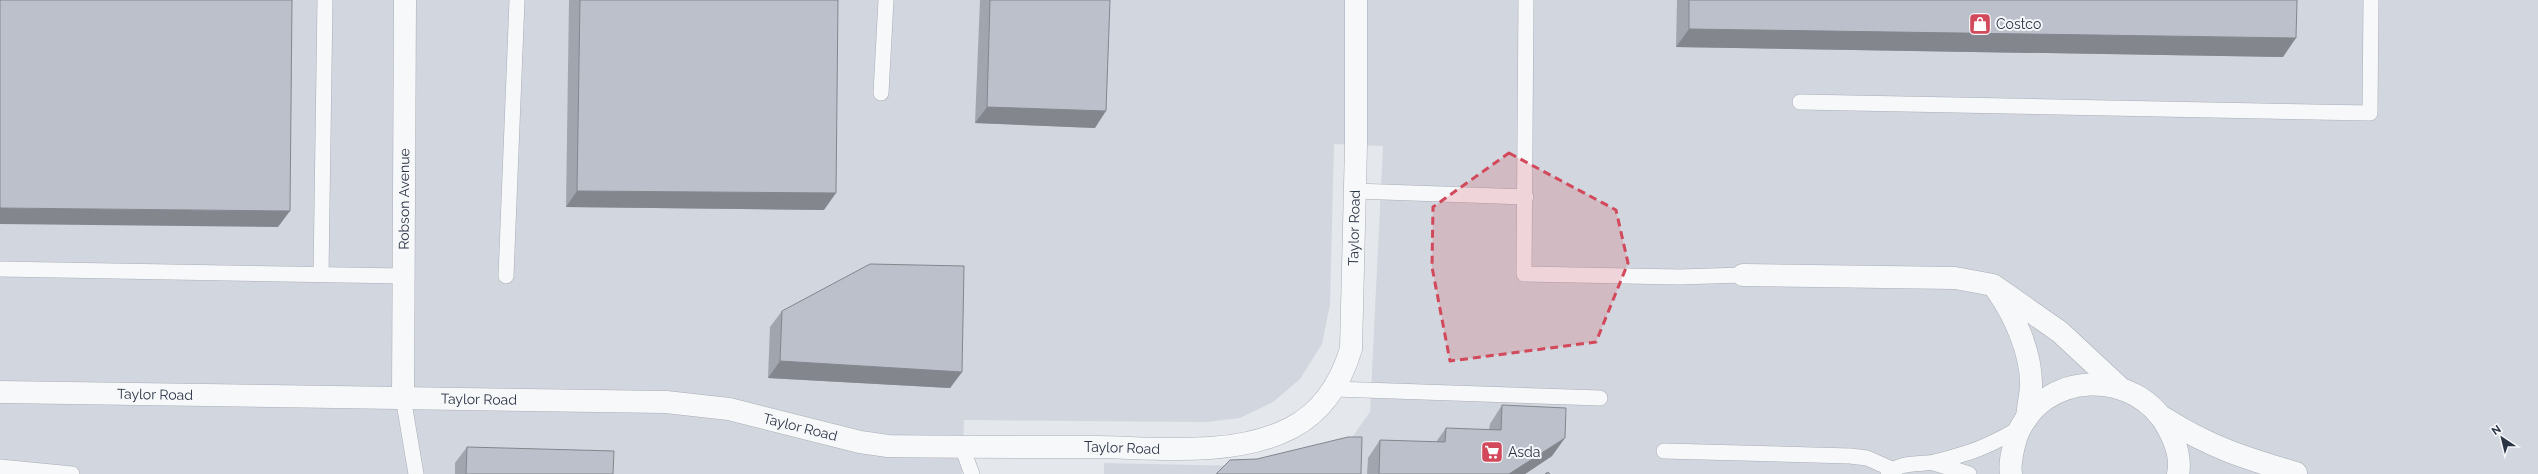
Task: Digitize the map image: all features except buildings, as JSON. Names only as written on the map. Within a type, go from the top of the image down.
[{"type":"street","name":"Robson Avenue","points":[[403,397],[405,0]]},
{"type":"street","name":"Taylor Road","points":[[0,392],[666,402],[729,409],[860,442],[888,446],[1174,448],[1246,444],[1292,428],[1314,412],[1334,389],[1345,369],[1351,348],[1356,145],[1356,0]]},
{"type":"street","points":[[1743,275],[1955,278],[1993,285],[2010,295],[2060,332],[2118,386],[2143,398],[2163,418],[2195,438],[2227,453],[2297,474]]},
{"type":"street","points":[[1993,285],[2004,300],[2019,333],[2028,360],[2031,386],[2023,423],[2013,449],[2011,474]]},
{"type":"street","points":[[2023,423],[2045,400],[2068,388],[2093,383],[2118,386]]},
{"type":"street","points":[[2163,418],[2175,442],[2178,474]]},
{"type":"lane","points":[[321,274],[325,0]]},
{"type":"lane","points":[[506,276],[517,0]]},
{"type":"lane","points":[[881,93],[886,0]]},
{"type":"lane","points":[[1526,0],[1526,197],[1524,274],[1679,277],[1743,275]]},
{"type":"lane","points":[[1800,102],[2370,113],[2371,0]]},
{"type":"lane","points":[[1355,191],[1526,197]]},
{"type":"lane","points":[[0,269],[403,276]]},
{"type":"lane","points":[[1334,389],[1600,398]]},
{"type":"lane","points":[[403,397],[416,474]]},
{"type":"lane","points":[[1664,451],[1850,456],[1867,458],[1890,472],[1909,463],[1933,462],[1992,444],[2023,423]]},
{"type":"lane","points":[[962,447],[972,474]]},
{"type":"lane","points":[[1933,462],[1970,474]]},
{"type":"lane","points":[[0,467],[72,474]]},
{"type":"highlighted area","points":[[1509,153],[1616,210],[1628,263],[1596,342],[1450,361],[1432,267],[1433,207]]},
{"type":"shaded area","points":[[0,0],[2538,0],[2538,474],[1104,474],[1104,463],[1242,466],[1350,440],[1370,412],[1383,146],[1334,144],[1330,305],[1322,344],[1300,379],[1273,402],[1240,418],[1207,422],[964,420],[962,474],[0,474]]},
{"type":"place","name":"Costco","points":[[1980,24]]},
{"type":"place","name":"Asda","points":[[1492,452]]}]
